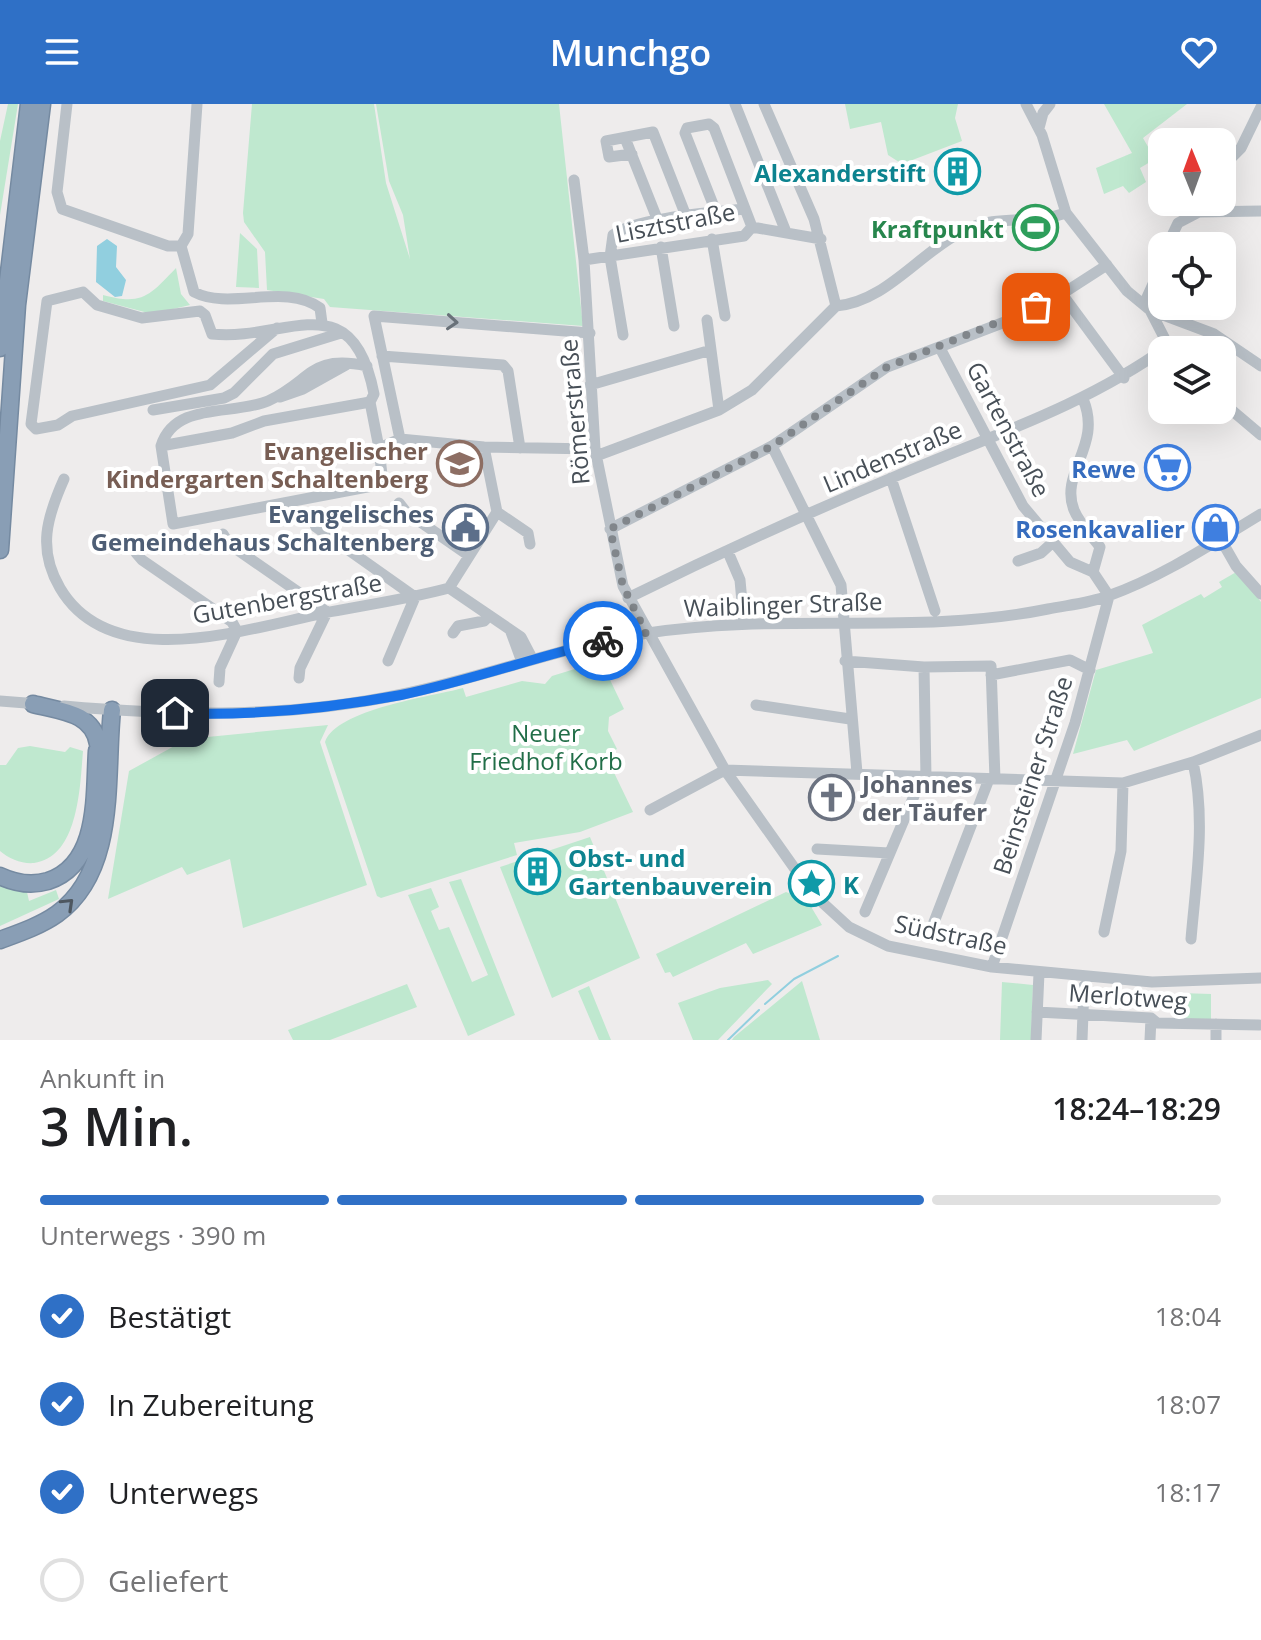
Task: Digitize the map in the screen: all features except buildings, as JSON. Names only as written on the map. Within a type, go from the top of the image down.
[{"type":"highway","points":[[0,348],[29,104]]},
{"type":"highway","points":[[0,550],[17,305],[42,104]]},
{"type":"highway","points":[[33,704],[84,719],[93,728],[98,744]]},
{"type":"highway","points":[[0,876],[21,883],[43,883],[66,872],[80,857],[89,833],[98,744],[106,710]]},
{"type":"highway","points":[[0,940],[57,914],[71,902],[90,875],[102,832],[106,710]]},
{"type":"street","points":[[67,104],[57,192],[62,209],[168,246],[181,246]]},
{"type":"street","points":[[197,104],[188,234],[181,246],[194,292],[210,297],[263,296],[308,302],[320,308],[322,323]]},
{"type":"street","points":[[735,104],[786,232]]},
{"type":"street","points":[[764,104],[821,239],[836,306]]},
{"type":"street","points":[[1026,104],[1039,128],[1066,213],[1085,242],[1127,291],[1147,307],[1176,322],[1214,334],[1261,366]]},
{"type":"street","points":[[1039,128],[1043,113],[1050,104]]},
{"type":"street","points":[[1236,153],[1261,107]]},
{"type":"street","points":[[716,212],[685,133],[687,128],[709,124],[714,128],[752,227]]},
{"type":"street","points":[[632,154],[613,158],[606,154],[607,139],[653,132],[686,216]]},
{"type":"street","points":[[625,138],[658,221]]},
{"type":"street","name":"Römerstraße","points":[[574,180],[590,333],[595,453],[628,598],[646,633]]},
{"type":"street","points":[[623,335],[610,257],[613,235],[620,229],[658,221],[745,209]]},
{"type":"street","points":[[1236,209],[1261,211]]},
{"type":"street","points":[[379,448],[400,439],[595,453],[719,410],[752,390],[836,306],[847,305],[882,289],[972,227],[994,219],[1054,217],[1066,213]]},
{"type":"street","points":[[1174,232],[1178,223],[1188,216]]},
{"type":"street","name":"Lisztstraße","points":[[584,260],[744,236],[752,227],[821,239]]},
{"type":"street","points":[[712,239],[725,316]]},
{"type":"street","points":[[661,247],[674,326]]},
{"type":"street","points":[[610,529],[772,446],[887,367],[940,348],[1062,294],[1107,265]]},
{"type":"street","points":[[277,328],[210,385],[72,416],[58,425],[36,429],[31,424],[49,298],[83,292],[97,305],[149,319],[200,311],[205,315],[212,334],[322,323],[341,333],[360,350],[374,394],[370,402],[383,484],[173,524],[161,446],[168,430],[181,419],[268,401],[299,378],[335,361],[363,365]]},
{"type":"street","points":[[1062,294],[1124,378]]},
{"type":"street","points":[[1148,304],[1163,336]]},
{"type":"street","points":[[400,439],[374,316],[590,333]]},
{"type":"street","points":[[707,320],[719,410]]},
{"type":"street","name":"Lindenstraße","points":[[1167,336],[1167,325],[1176,322]]},
{"type":"street","points":[[153,410],[224,398],[234,393],[273,354],[341,333]]},
{"type":"street","name":"Gartenstraße","points":[[940,348],[1023,506],[1070,562],[1093,572],[1109,596]]},
{"type":"street","points":[[590,385],[711,350]]},
{"type":"street","points":[[382,356],[503,365],[508,371],[520,448]]},
{"type":"street","name":"Lindenstraße","points":[[628,598],[891,478],[1083,399],[1124,378],[1148,358]]},
{"type":"street","points":[[1083,399],[1089,413],[1087,444],[1070,496],[1075,513],[1100,547],[1093,572]]},
{"type":"street","points":[[161,446],[232,433],[264,421],[370,402]]},
{"type":"street","points":[[1236,414],[1261,435]]},
{"type":"street","points":[[772,446],[841,585],[845,661],[857,773]]},
{"type":"street","points":[[484,447],[497,512],[528,533],[530,544]]},
{"type":"street","points":[[891,478],[935,611]]},
{"type":"street","name":"Gutenbergstraße","points":[[64,479],[51,508],[46,545],[58,585],[78,613],[99,627],[127,635],[182,639],[237,631],[449,588]]},
{"type":"street","points":[[399,503],[406,512],[468,555]]},
{"type":"street","points":[[497,512],[449,588],[508,629],[527,660]]},
{"type":"street","name":"Waiblinger Straße","points":[[0,701],[207,714],[322,708],[404,694],[527,660],[646,633],[744,624],[941,623],[1003,617],[1109,596],[1261,514]]},
{"type":"street","points":[[311,517],[316,527],[415,597],[388,661]]},
{"type":"street","points":[[223,534],[229,544],[327,612],[300,668],[299,678]]},
{"type":"street","points":[[1220,538],[1236,566],[1261,594]]},
{"type":"street","points":[[1018,561],[1041,553],[1053,542]]},
{"type":"street","points":[[728,552],[740,580],[744,624]]},
{"type":"street","points":[[136,553],[232,622],[237,631],[220,668],[219,682]]},
{"type":"street","name":"Beinsteiner Straße","points":[[992,967],[1056,781],[1109,596]]},
{"type":"street","points":[[453,633],[458,626],[484,621],[489,616]]},
{"type":"street","name":"Südstraße","points":[[646,633],[725,770],[812,893],[849,927],[888,946],[1039,973],[1152,982],[1261,978]]},
{"type":"street","points":[[991,675],[1070,660],[1090,670]]},
{"type":"street","points":[[845,661],[924,667],[991,666],[992,779],[929,935]]},
{"type":"street","points":[[865,912],[924,777],[924,667]]},
{"type":"street","points":[[756,705],[850,719]]},
{"type":"street","points":[[650,810],[725,770],[1123,783],[1193,762],[1261,735]]},
{"type":"street","points":[[1191,939],[1200,843],[1200,807],[1193,762]]},
{"type":"street","points":[[1104,932],[1121,851],[1123,783]]},
{"type":"street","points":[[817,849],[889,853]]},
{"type":"street","points":[[1036,1040],[1039,973]]},
{"type":"street","points":[[1082,1040],[1084,986]]},
{"type":"street","name":"Merlotweg","points":[[1037,1012],[1151,1018],[1157,1023],[1259,1025]]},
{"type":"street","points":[[1150,1040],[1151,1018]]},
{"type":"street","points":[[1216,1024],[1216,1040]]},
{"type":"green space","points":[[8,104],[18,104],[0,215],[0,141]]},
{"type":"green space","points":[[252,104],[374,104],[386,183],[410,259],[403,215],[389,181],[376,104],[559,104],[583,326],[330,307],[324,299],[267,290],[265,252],[244,222],[243,213]]},
{"type":"green space","points":[[845,104],[958,104],[955,118],[962,141],[902,164],[888,155],[881,122],[850,129]]},
{"type":"green space","points":[[1104,104],[1187,104],[1156,128],[1148,128],[1148,134],[1143,138],[1148,147],[1148,163],[1140,168],[1146,182],[1129,193],[1123,186],[1104,194],[1096,168],[1132,153]]},
{"type":"green space","points":[[240,233],[257,249],[259,288],[236,287]]},
{"type":"green space","points":[[176,268],[181,294],[190,305],[152,314],[103,301],[103,295],[128,299],[145,296]]},
{"type":"green space","points":[[1238,571],[1261,602],[1261,698],[1134,751],[1127,740],[1073,754],[1096,670],[1153,653],[1142,625],[1201,594],[1204,598],[1222,587],[1219,582]]},
{"type":"green space","name":"Neuer Friedhof Korb","points":[[601,661],[624,709],[609,717],[608,731],[617,749],[606,756],[633,812],[580,832],[514,843],[517,855],[381,898],[377,896],[325,742],[333,731],[347,721],[386,706],[463,688],[466,697],[522,681],[545,684],[552,676]]},
{"type":"green space","points":[[328,725],[320,742],[367,885],[243,928],[230,859],[187,875],[182,867],[108,899],[129,771],[187,739]]},
{"type":"green space","points":[[30,746],[65,752],[70,747],[83,751],[78,800],[68,834],[60,848],[49,858],[34,863],[16,860],[0,851],[0,765],[6,765],[18,748]]},
{"type":"green space","points":[[590,837],[640,958],[552,998],[500,867]]},
{"type":"green space","points":[[461,879],[515,1015],[468,1036],[408,895],[431,888],[439,907],[431,911],[439,930],[449,927],[472,982],[488,975],[449,882]]},
{"type":"green space","points":[[0,882],[27,892],[29,901],[56,890],[59,899],[0,926]]},
{"type":"green space","points":[[786,892],[807,900],[822,925],[753,954],[746,943],[673,977],[670,972],[665,973],[656,954]]},
{"type":"green space","points":[[768,980],[772,984],[718,1040],[693,1040],[678,1003],[720,988]]},
{"type":"green space","points":[[802,981],[820,1040],[732,1040],[734,1037]]},
{"type":"green space","points":[[1002,982],[1033,985],[1031,1040],[1000,1040]]},
{"type":"green space","points":[[407,984],[417,1007],[330,1040],[293,1040],[288,1030]]},
{"type":"green space","points":[[589,986],[611,1040],[599,1040],[578,991]]},
{"type":"green space","points":[[1180,993],[1211,994],[1211,1019],[1180,1019]]},
{"type":"water","points":[[107,239],[117,246],[116,267],[126,280],[122,296],[115,297],[96,282],[97,246]]},
{"type":"waterway","points":[[765,1004],[794,979],[838,956]]},
{"type":"waterway","points":[[728,1040],[759,1010]]},
{"type":"way so far","points":[[603,641],[646,633],[623,586],[610,529],[772,446],[887,367],[1036,307]]},
{"type":"place","name":"Alexanderstift","points":[[957,172]]},
{"type":"place","name":"Kraftpunkt","points":[[1035,228]]},
{"type":"place","name":"Evangelischer Kindergarten Schaltenberg","points":[[459,464]]},
{"type":"place","name":"Rewe","points":[[1167,468]]},
{"type":"place","name":"Evangelisches Gemeindehaus Schaltenberg","points":[[465,527]]},
{"type":"place","name":"Rosenkavalier","points":[[1216,528]]},
{"type":"place","name":"Johannes der Täufer","points":[[831,797]]},
{"type":"place","name":"Obst- und Gartenbauverein","points":[[537,871]]},
{"type":"place","name":"K","points":[[812,884]]},
{"type":"route","points":[[175,713],[238,714],[334,706],[404,694],[603,641]]}]
